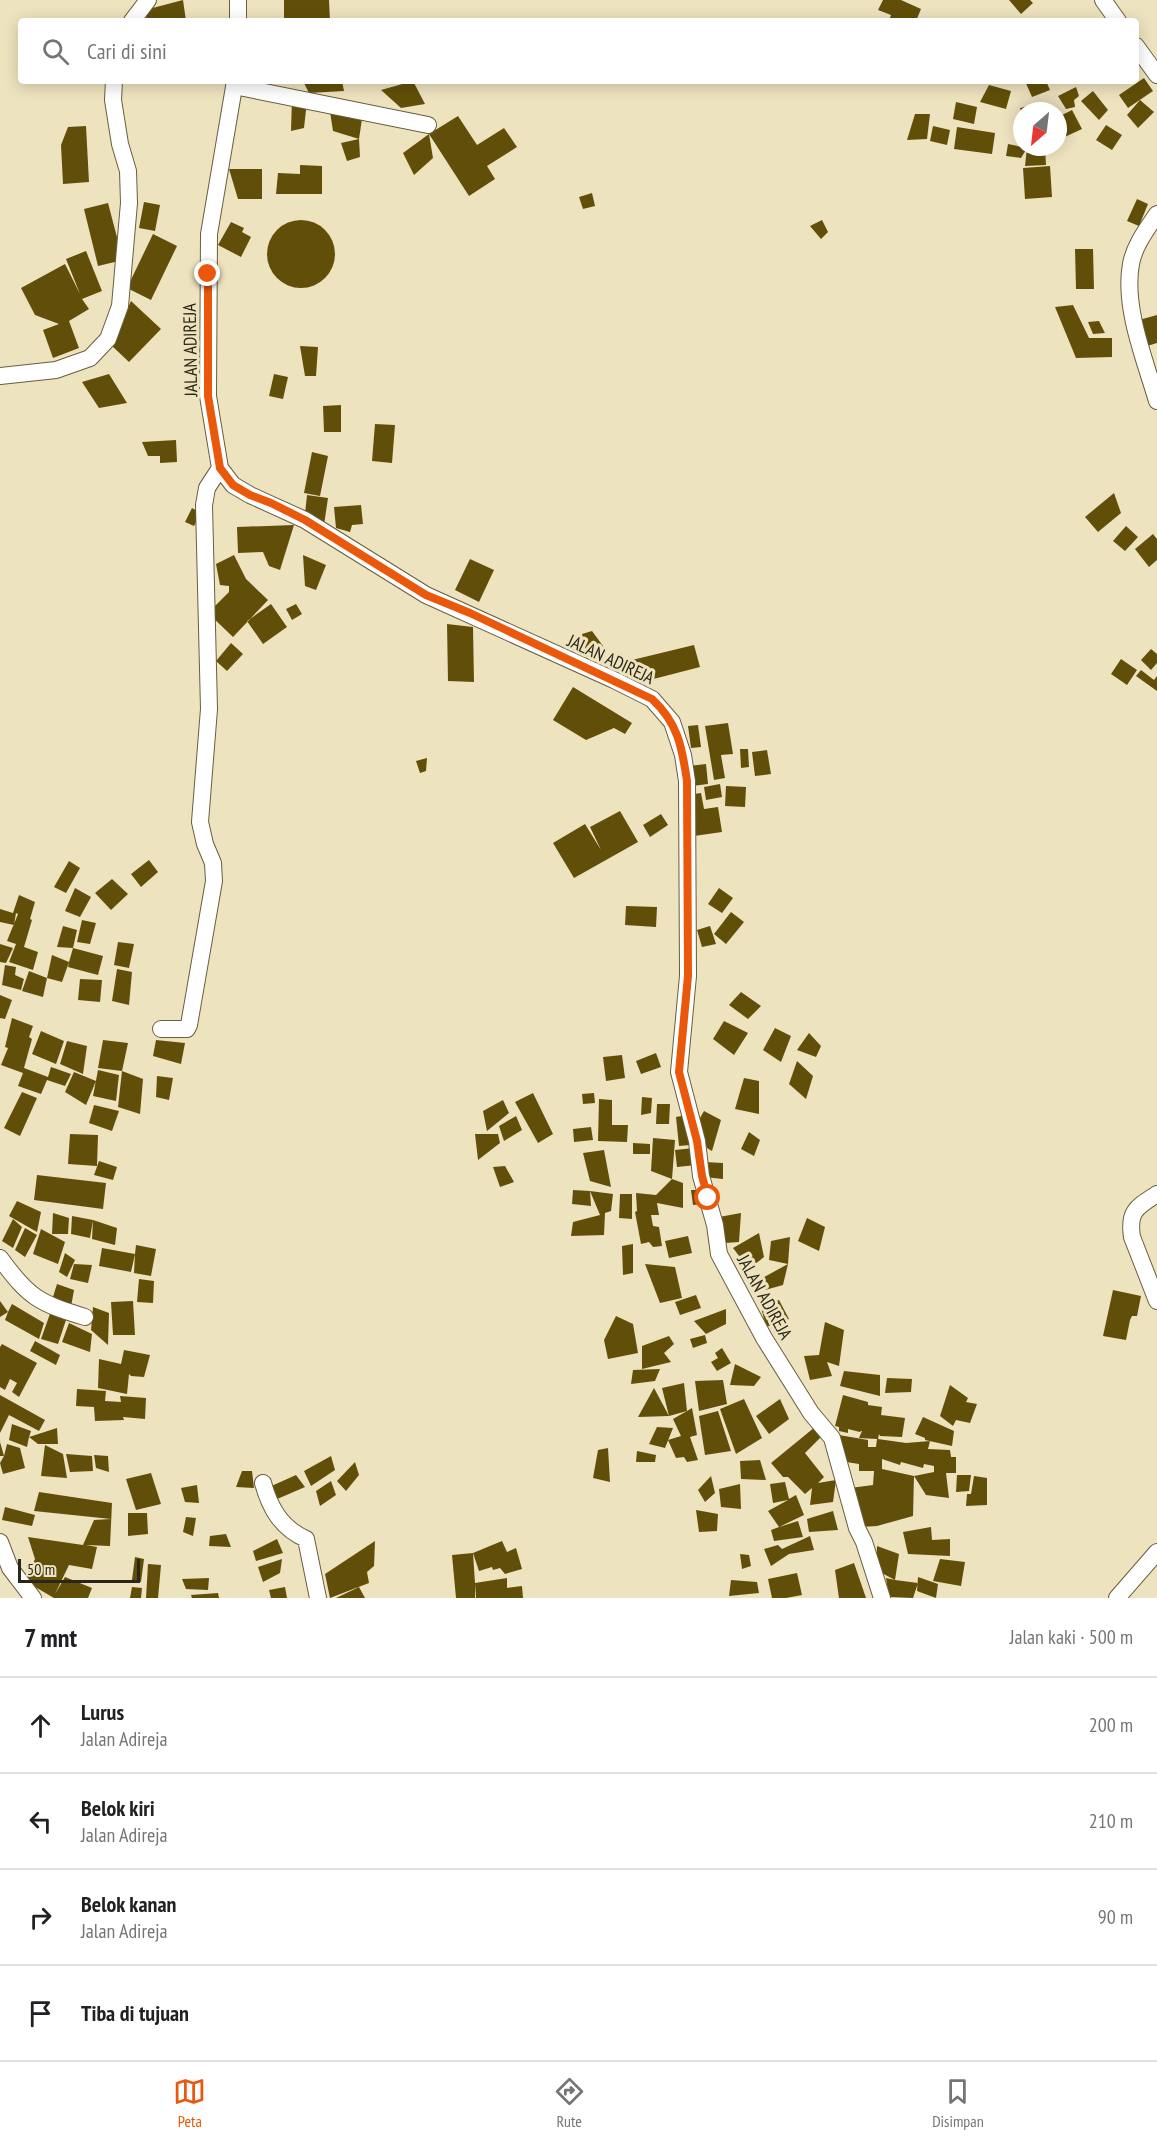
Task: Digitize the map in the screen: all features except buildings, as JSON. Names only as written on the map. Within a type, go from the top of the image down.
[{"type":"street","points":[[134,18],[148,0]]},
{"type":"street","points":[[238,0],[238,18]]},
{"type":"street","points":[[1103,0],[1116,18]]},
{"type":"street","points":[[1139,50],[1157,75]]},
{"type":"street","points":[[0,376],[56,370],[90,358],[108,339],[120,306],[129,202],[128,171],[120,144],[113,100],[114,84]]},
{"type":"street","points":[[235,84],[428,125]]},
{"type":"street","name":"JALAN ADIREJA","points":[[235,84],[209,234],[208,396],[220,468],[233,485],[305,520],[426,595],[470,613],[652,699],[672,722],[683,756],[687,781],[688,976],[679,1072],[697,1141],[719,1254],[764,1338],[811,1413],[832,1438],[854,1518],[882,1598]]},
{"type":"street","points":[[1157,214],[1143,235],[1131,262],[1129,292],[1138,335],[1157,401]]},
{"type":"street","points":[[161,1029],[187,1029],[189,1025],[214,881],[213,863],[200,822],[207,747],[209,687],[204,505],[207,488],[220,468]]},
{"type":"street","points":[[1157,1194],[1135,1210],[1131,1217],[1130,1227],[1157,1301]]},
{"type":"street","points":[[0,1258],[28,1293],[56,1308],[85,1317]]},
{"type":"street","points":[[263,1483],[268,1503],[273,1510],[292,1533],[306,1539],[318,1598]]},
{"type":"street","points":[[0,1542],[10,1568],[33,1598]]},
{"type":"street","points":[[1117,1598],[1157,1552]]},
{"type":"route","points":[[208,274],[208,396],[220,468],[233,485],[305,520],[426,595],[470,613],[652,699],[672,722],[683,756],[687,781],[688,976],[679,1072],[697,1141],[708,1198]]}]
